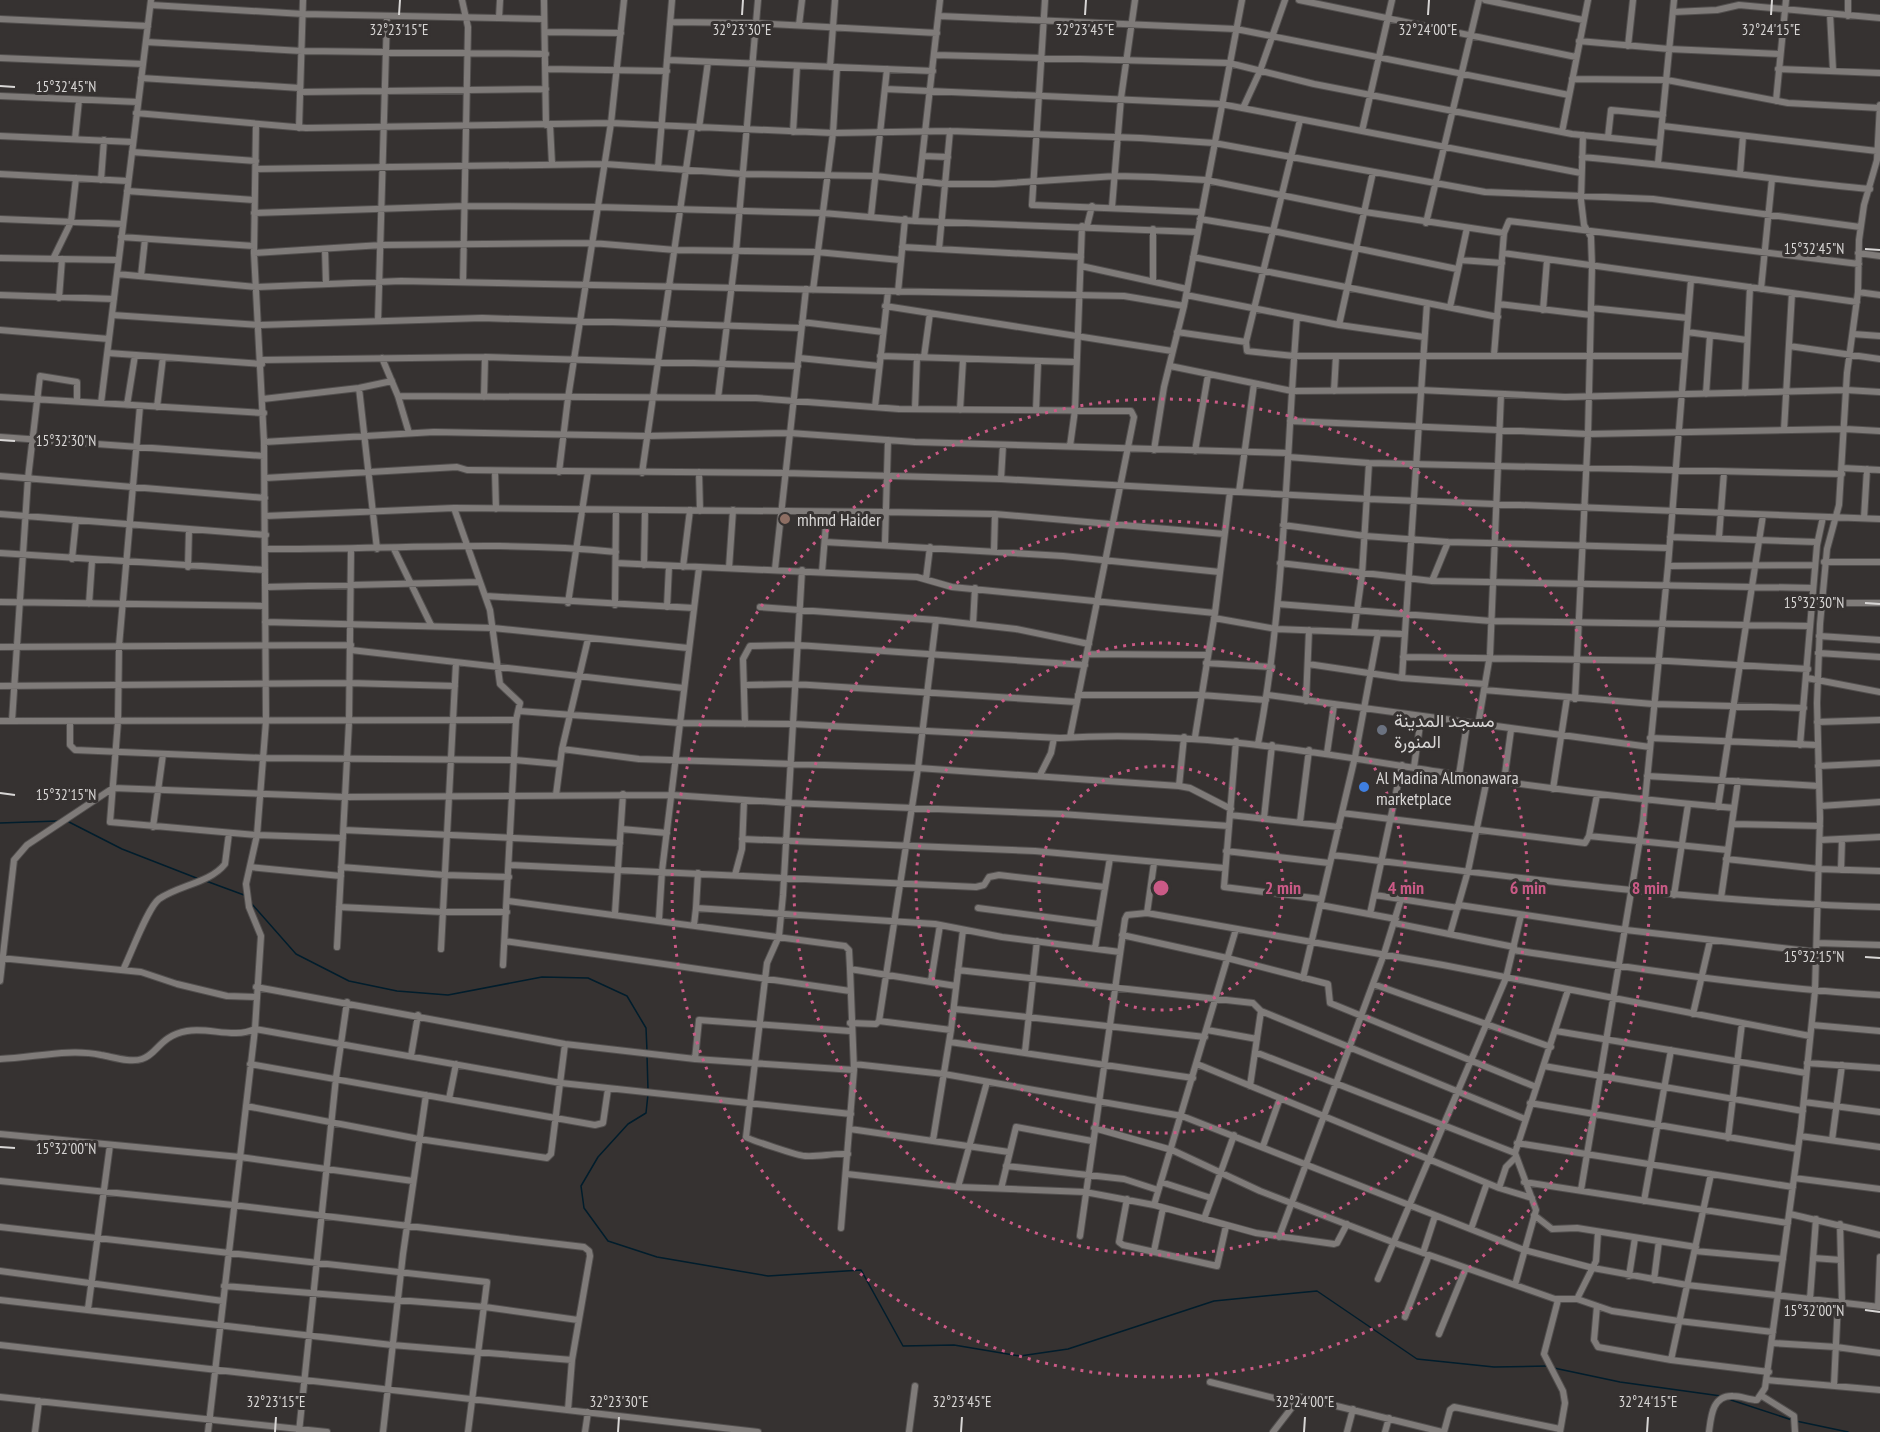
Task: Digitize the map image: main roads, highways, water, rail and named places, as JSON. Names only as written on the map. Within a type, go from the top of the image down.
[{"type":"waterway","points":[[0,823],[58,821]]},
{"type":"waterway","points":[[69,822],[122,849],[199,879]]},
{"type":"waterway","points":[[206,881],[244,895]]},
{"type":"waterway","points":[[251,903],[296,954],[349,981],[397,991],[448,995],[542,977],[588,978],[627,996],[646,1028],[647,1051]]},
{"type":"waterway","points":[[647,1055],[648,1090]]},
{"type":"waterway","points":[[648,1094],[646,1113],[628,1124],[598,1157],[581,1186],[584,1208],[608,1241],[657,1257],[768,1276],[861,1270],[903,1346],[954,1345],[1020,1356],[1068,1349],[1214,1301],[1317,1291],[1417,1359],[1494,1367],[1547,1366]]},
{"type":"waterway","points":[[1554,1368],[1620,1382],[1721,1396]]},
{"type":"waterway","points":[[1728,1399],[1792,1420]]},
{"type":"waterway","points":[[1796,1421],[1848,1432]]},
{"type":"place","name":"mhmd Haider","points":[[785,519]]},
{"type":"place","name":"مسجد المدينة المنورة","points":[[1382,730]]},
{"type":"place","name":"Al Madina Almonawara marketplace","points":[[1364,787]]}]
